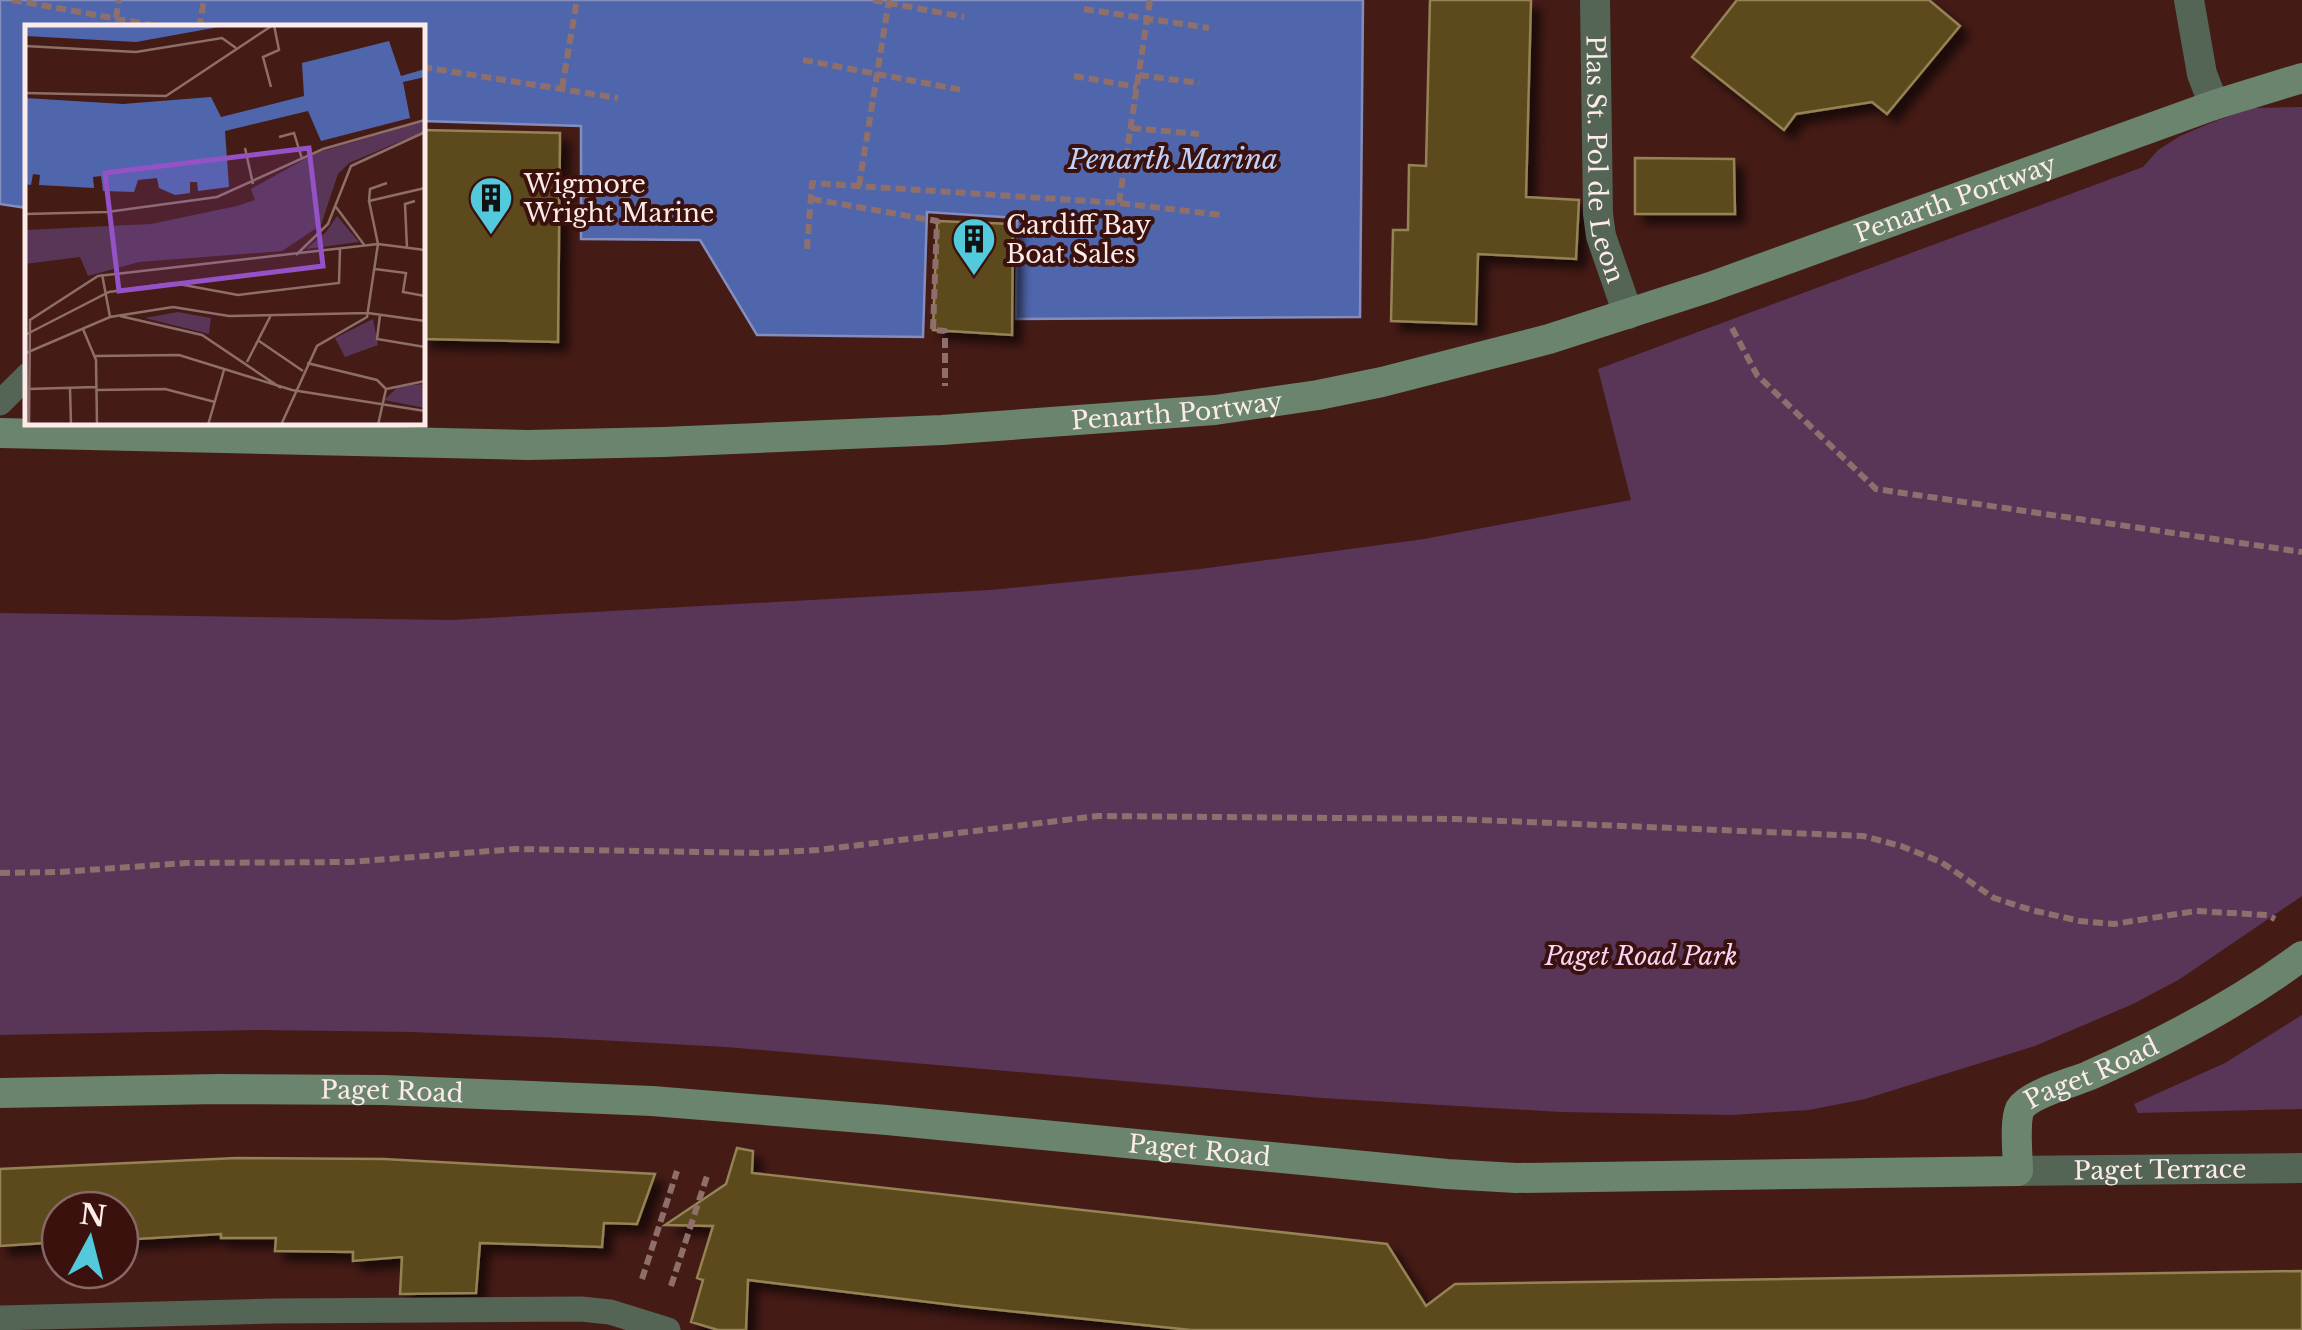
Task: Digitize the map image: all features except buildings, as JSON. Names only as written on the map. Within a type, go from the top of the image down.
[{"type":"street","name":"Plas St. Pol de Leon","points":[[1594,0],[1598,214],[1601,236],[1628,314]]},
{"type":"street","points":[[2189,0],[2202,74],[2214,105]]},
{"type":"street","name":"Penarth Portway","points":[[0,433],[190,430],[528,445],[682,442],[942,430],[1197,411],[1318,396],[1549,338],[1628,314],[2214,105],[2302,78]]},
{"type":"street","name":"Paget Road","points":[[0,1093],[365,1090],[652,1101],[1516,1178],[2018,1171],[2018,1118],[2021,1107],[2032,1098],[2084,1078],[2199,1023],[2302,956]]},
{"type":"street","name":"Paget Terrace","points":[[2018,1171],[2302,1168]]},
{"type":"lane","points":[[0,403],[25,378]]},
{"type":"lane","points":[[0,1318],[581,1309],[610,1312],[668,1330]]},
{"type":"path","points":[[12,0],[46,3],[151,25]]},
{"type":"path","points":[[116,19],[119,0]]},
{"type":"path","points":[[200,25],[204,0]]},
{"type":"path","points":[[562,88],[577,0]]},
{"type":"path","points":[[873,0],[964,17]]},
{"type":"path","points":[[1120,204],[1150,0]]},
{"type":"path","points":[[859,186],[889,2]]},
{"type":"path","points":[[1084,10],[1209,28]]},
{"type":"path","points":[[804,60],[962,90]]},
{"type":"path","points":[[425,66],[618,98]]},
{"type":"path","points":[[1074,76],[1137,87]]},
{"type":"path","points":[[1139,76],[1200,83]]},
{"type":"path","points":[[1131,128],[1199,134]]},
{"type":"path","points":[[807,250],[812,183],[1120,204],[1222,215]]},
{"type":"path","points":[[812,199],[937,221],[933,330],[945,330],[945,395]]},
{"type":"path","points":[[1757,375],[1876,489],[2302,552]]},
{"type":"path","points":[[0,873],[186,864],[350,862],[516,849],[818,850],[1098,816],[1455,819],[1863,836],[1941,862],[1994,898],[2080,922],[2114,924],[2196,911],[2267,915],[2283,921]]},
{"type":"path","points":[[640,1288],[677,1170]]},
{"type":"path","points":[[666,1300],[708,1174]]},
{"type":"green space","name":"Paget Road Park","points":[[2302,107],[2302,896],[2180,979],[2035,1046],[1865,1099],[1809,1110],[1731,1115],[1561,1112],[1322,1098],[726,1047],[561,1038],[259,1030],[0,1035],[0,613],[451,620],[990,590],[1200,569],[1424,539],[1631,500],[1598,369],[2143,167],[2158,150],[2180,136],[2218,120],[2254,108]]},
{"type":"green space","points":[[2302,1015],[2302,1109],[2138,1113],[2134,1104],[2225,1063]]},
{"type":"water","name":"Penarth Marina","points":[[0,0],[1363,0],[1360,317],[1016,319],[1017,218],[927,212],[923,337],[757,335],[700,240],[581,239],[581,126],[425,121],[425,25],[25,25],[25,208],[0,204]]},
{"type":"place","name":"Wigmore Wright Marine","points":[[491,236]]},
{"type":"place","name":"Cardiff Bay Boat Sales","points":[[974,277]]}]
